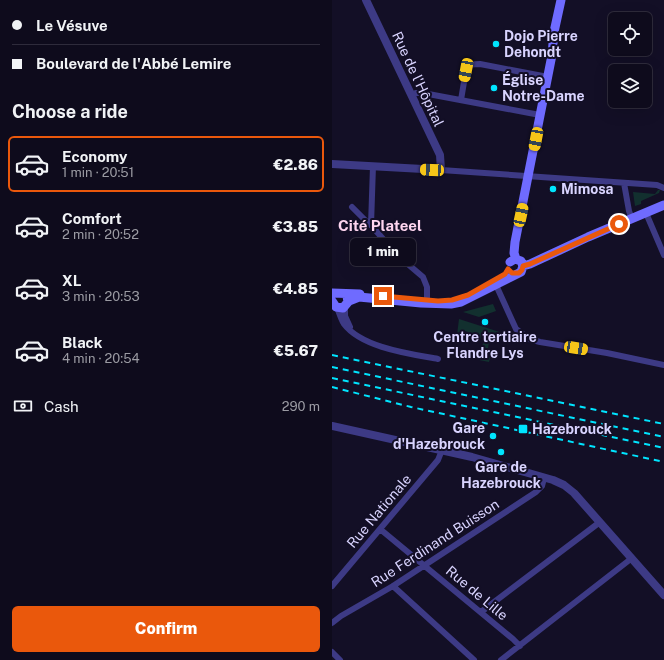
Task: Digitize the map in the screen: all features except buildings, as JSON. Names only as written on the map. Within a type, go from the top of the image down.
[{"type":"main road","points":[[520,270],[512,273],[511,263],[548,77],[560,0]]},
{"type":"main road","points":[[552,55],[558,37],[566,0]]},
{"type":"main road","points":[[339,300],[359,297],[427,304],[451,304],[463,301],[496,285],[530,264],[664,205]]},
{"type":"main road","points":[[511,263],[521,261],[520,270]]},
{"type":"main road","points":[[339,300],[448,301],[462,298],[505,274],[511,263]]},
{"type":"street","name":"Rue de l'Hôpital","points":[[366,0],[440,155],[441,170]]},
{"type":"street","points":[[461,100],[466,70],[473,64],[548,77]]},
{"type":"street","points":[[412,95],[416,93],[423,93],[540,115]]},
{"type":"street","points":[[332,164],[657,185],[664,188]]},
{"type":"street","points":[[371,225],[373,166]]},
{"type":"street","points":[[624,183],[628,209],[632,219]]},
{"type":"street","points":[[352,207],[371,225],[396,254],[423,277],[427,287],[427,300]]},
{"type":"street","points":[[646,212],[664,255]]},
{"type":"street","points":[[496,285],[516,329],[529,339],[614,354],[664,365]]},
{"type":"street","points":[[339,300],[351,330],[367,340],[383,347],[438,360]]},
{"type":"street","points":[[332,426],[442,450],[557,482],[569,489],[664,595]]},
{"type":"street","name":"Rue Nationale","points":[[332,586],[439,458],[442,450]]},
{"type":"street","name":"Rue Ferdinand Buisson","points":[[332,623],[341,616],[393,586],[538,490],[542,486],[544,478]]},
{"type":"street","points":[[482,612],[600,522]]},
{"type":"street","name":"Rue de Lille","points":[[380,529],[482,612],[514,639],[520,646]]},
{"type":"street","points":[[501,660],[632,558]]},
{"type":"street","points":[[393,586],[474,660]]},
{"type":"street","points":[[332,652],[340,660]]},
{"type":"green space","points":[[658,190],[660,190],[659,193],[641,201],[641,204],[635,206],[633,192],[655,194]]},
{"type":"green space","points":[[493,304],[496,311],[479,317],[463,312]]},
{"type":"green space","points":[[459,319],[509,335],[514,338],[513,343],[494,339],[493,342],[489,341],[488,349],[492,351],[489,362],[479,360],[485,335],[482,335],[480,340],[477,339],[478,334],[475,333],[473,342],[467,337],[468,332],[462,330],[461,336],[457,335]]},
{"type":"railway","points":[[332,355],[664,424]]},
{"type":"railway","points":[[332,367],[664,437]]},
{"type":"railway","points":[[332,378],[664,448]]},
{"type":"railway","points":[[332,387],[411,407],[664,462]]},
{"type":"place","name":"Dojo Pierre Dehondt","points":[[496,44]]},
{"type":"place","name":"Église Notre-Dame","points":[[494,88]]},
{"type":"place","name":"Mimosa","points":[[553,189]]},
{"type":"place","name":"Centre tertiaire Flandre Lys","points":[[485,322]]},
{"type":"place","name":"Hazebrouck","points":[[523,429]]},
{"type":"place","name":"Gare d'Hazebrouck","points":[[493,436]]},
{"type":"place","name":"Gare de Hazebrouck","points":[[501,452]]},
{"type":"district","name":"Cité Plateel","points":[[380,226]]},
{"type":"route","points":[[383,296],[440,301],[460,299],[505,274],[508,269],[512,273],[519,273],[521,272],[523,266],[619,224]]}]
